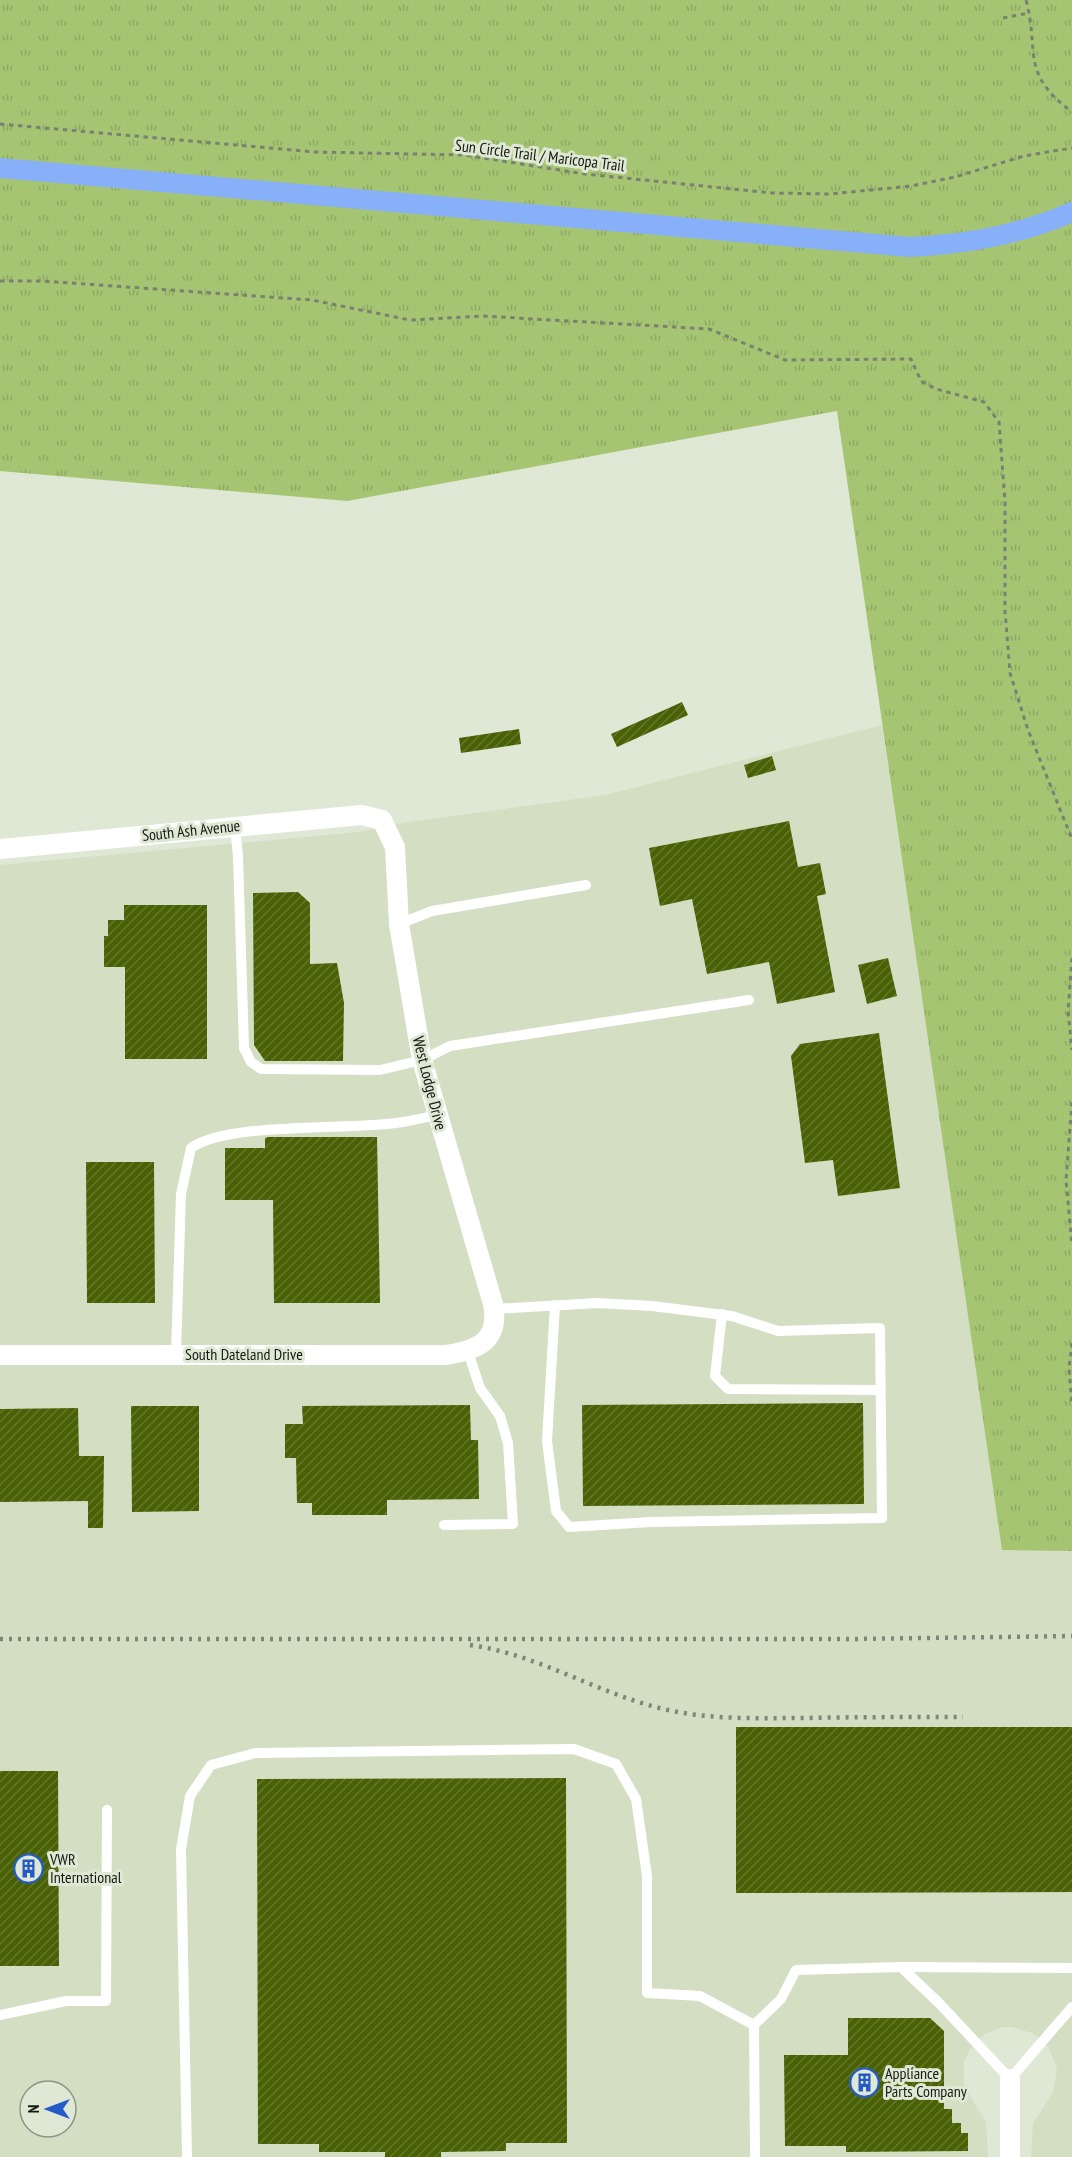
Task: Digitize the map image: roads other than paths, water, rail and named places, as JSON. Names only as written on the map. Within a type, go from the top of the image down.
[{"type":"street","name":"South Ash Avenue","points":[[0,849],[362,815],[382,820]]},
{"type":"street","name":"West Lodge Drive","points":[[382,820],[395,847],[399,924],[422,1060],[494,1309],[495,1322],[486,1342]]},
{"type":"street","name":"South Dateland Drive","points":[[0,1355],[446,1355],[468,1352],[486,1342]]},
{"type":"street","points":[[1010,2079],[1010,2157]]},
{"type":"lane","points":[[235,826],[244,1048],[251,1062],[261,1069],[380,1070],[422,1060],[450,1046],[749,1000]]},
{"type":"lane","points":[[399,924],[432,911],[586,885]]},
{"type":"lane","points":[[176,1354],[181,1194],[191,1148],[201,1141],[240,1133],[396,1123],[437,1115]]},
{"type":"lane","points":[[494,1309],[555,1305],[608,1303],[722,1314],[778,1331],[880,1328],[882,1518],[651,1522],[569,1527],[556,1511],[547,1441],[555,1305]]},
{"type":"lane","points":[[722,1314],[715,1376],[728,1389],[880,1390]]},
{"type":"lane","points":[[444,1525],[513,1524],[508,1443],[500,1416],[480,1388],[468,1352]]},
{"type":"lane","points":[[187,2157],[181,1849],[190,1796],[211,1765],[255,1753],[574,1749],[616,1764],[636,1799],[647,1876],[647,1993],[700,1996],[754,2025]]},
{"type":"lane","points":[[0,2015],[66,2001],[106,2001],[107,1810]]},
{"type":"lane","points":[[901,1967],[1010,2079],[1072,2007]]},
{"type":"lane","points":[[754,2157],[754,2025],[781,1999],[796,1970],[901,1967],[1072,1968]]},
{"type":"waterway","points":[[0,168],[910,247],[952,244],[992,237],[1032,227],[1072,212]]},
{"type":"railway","points":[[0,1639],[853,1639],[1072,1636]]},
{"type":"railway","points":[[470,1645],[521,1657],[618,1695],[685,1713],[752,1718],[963,1717]]},
{"type":"place","name":"VWR International","points":[[29,1868]]},
{"type":"place","name":"Appliance Parts Company","points":[[864,2082]]}]
